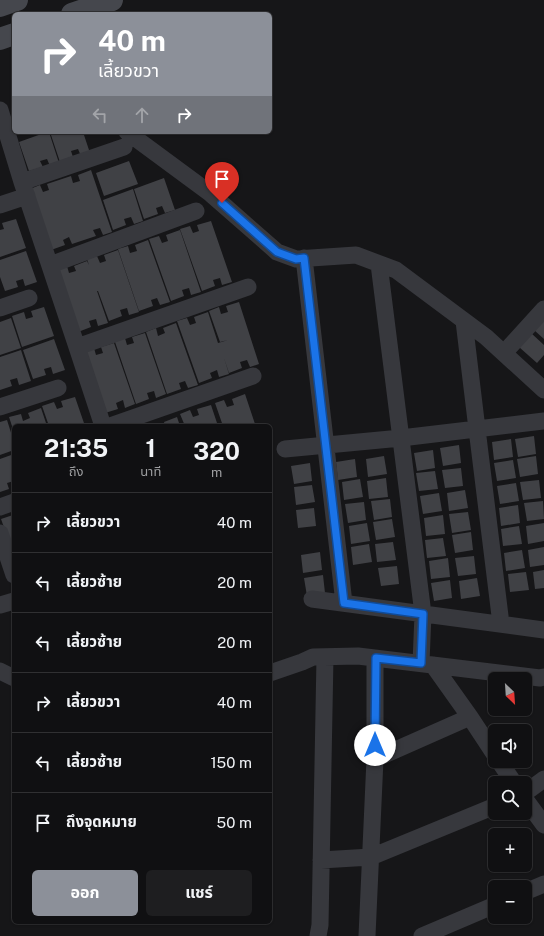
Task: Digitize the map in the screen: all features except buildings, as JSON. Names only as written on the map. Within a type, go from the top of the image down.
[{"type":"street","points":[[0,6],[17,0]]},
{"type":"street","points":[[78,12],[112,0]]},
{"type":"street","points":[[0,39],[12,35]]},
{"type":"street","points":[[12,112],[0,110],[24,189],[78,347],[102,424]]},
{"type":"street","points":[[0,205],[24,189],[125,140],[211,194],[277,252],[296,259],[356,255],[396,270],[486,337],[544,390]]},
{"type":"street","points":[[50,265],[196,211]]},
{"type":"street","points":[[304,258],[344,603]]},
{"type":"street","points":[[379,264],[423,614],[427,664],[470,717],[488,744]]},
{"type":"street","points":[[78,347],[248,287]]},
{"type":"street","points":[[0,308],[29,298]]},
{"type":"street","points":[[504,353],[544,309]]},
{"type":"street","points":[[464,321],[501,624]]},
{"type":"street","points":[[116,424],[253,376]]},
{"type":"street","points":[[0,407],[58,388]]},
{"type":"street","points":[[285,449],[401,438],[544,420]]},
{"type":"street","points":[[0,507],[12,503]]},
{"type":"street","points":[[0,533],[12,569]]},
{"type":"street","points":[[312,599],[544,630]]},
{"type":"street","points":[[0,605],[12,601]]},
{"type":"street","points":[[272,671],[313,657],[358,656],[543,679]]},
{"type":"street","points":[[318,936],[320,925],[325,657]]},
{"type":"street","points":[[367,936],[375,759],[376,658]]},
{"type":"street","points":[[0,671],[12,677]]},
{"type":"street","points":[[375,759],[470,717]]},
{"type":"street","points":[[532,788],[544,780]]},
{"type":"street","points":[[321,860],[371,857],[488,809]]},
{"type":"street","points":[[532,809],[544,825]]},
{"type":"street","points":[[532,889],[544,884]]},
{"type":"street","points":[[422,936],[488,908]]},
{"type":"route","points":[[222,203],[277,252],[296,259],[304,258],[344,603],[423,614],[421,663],[376,658],[375,745]]}]
